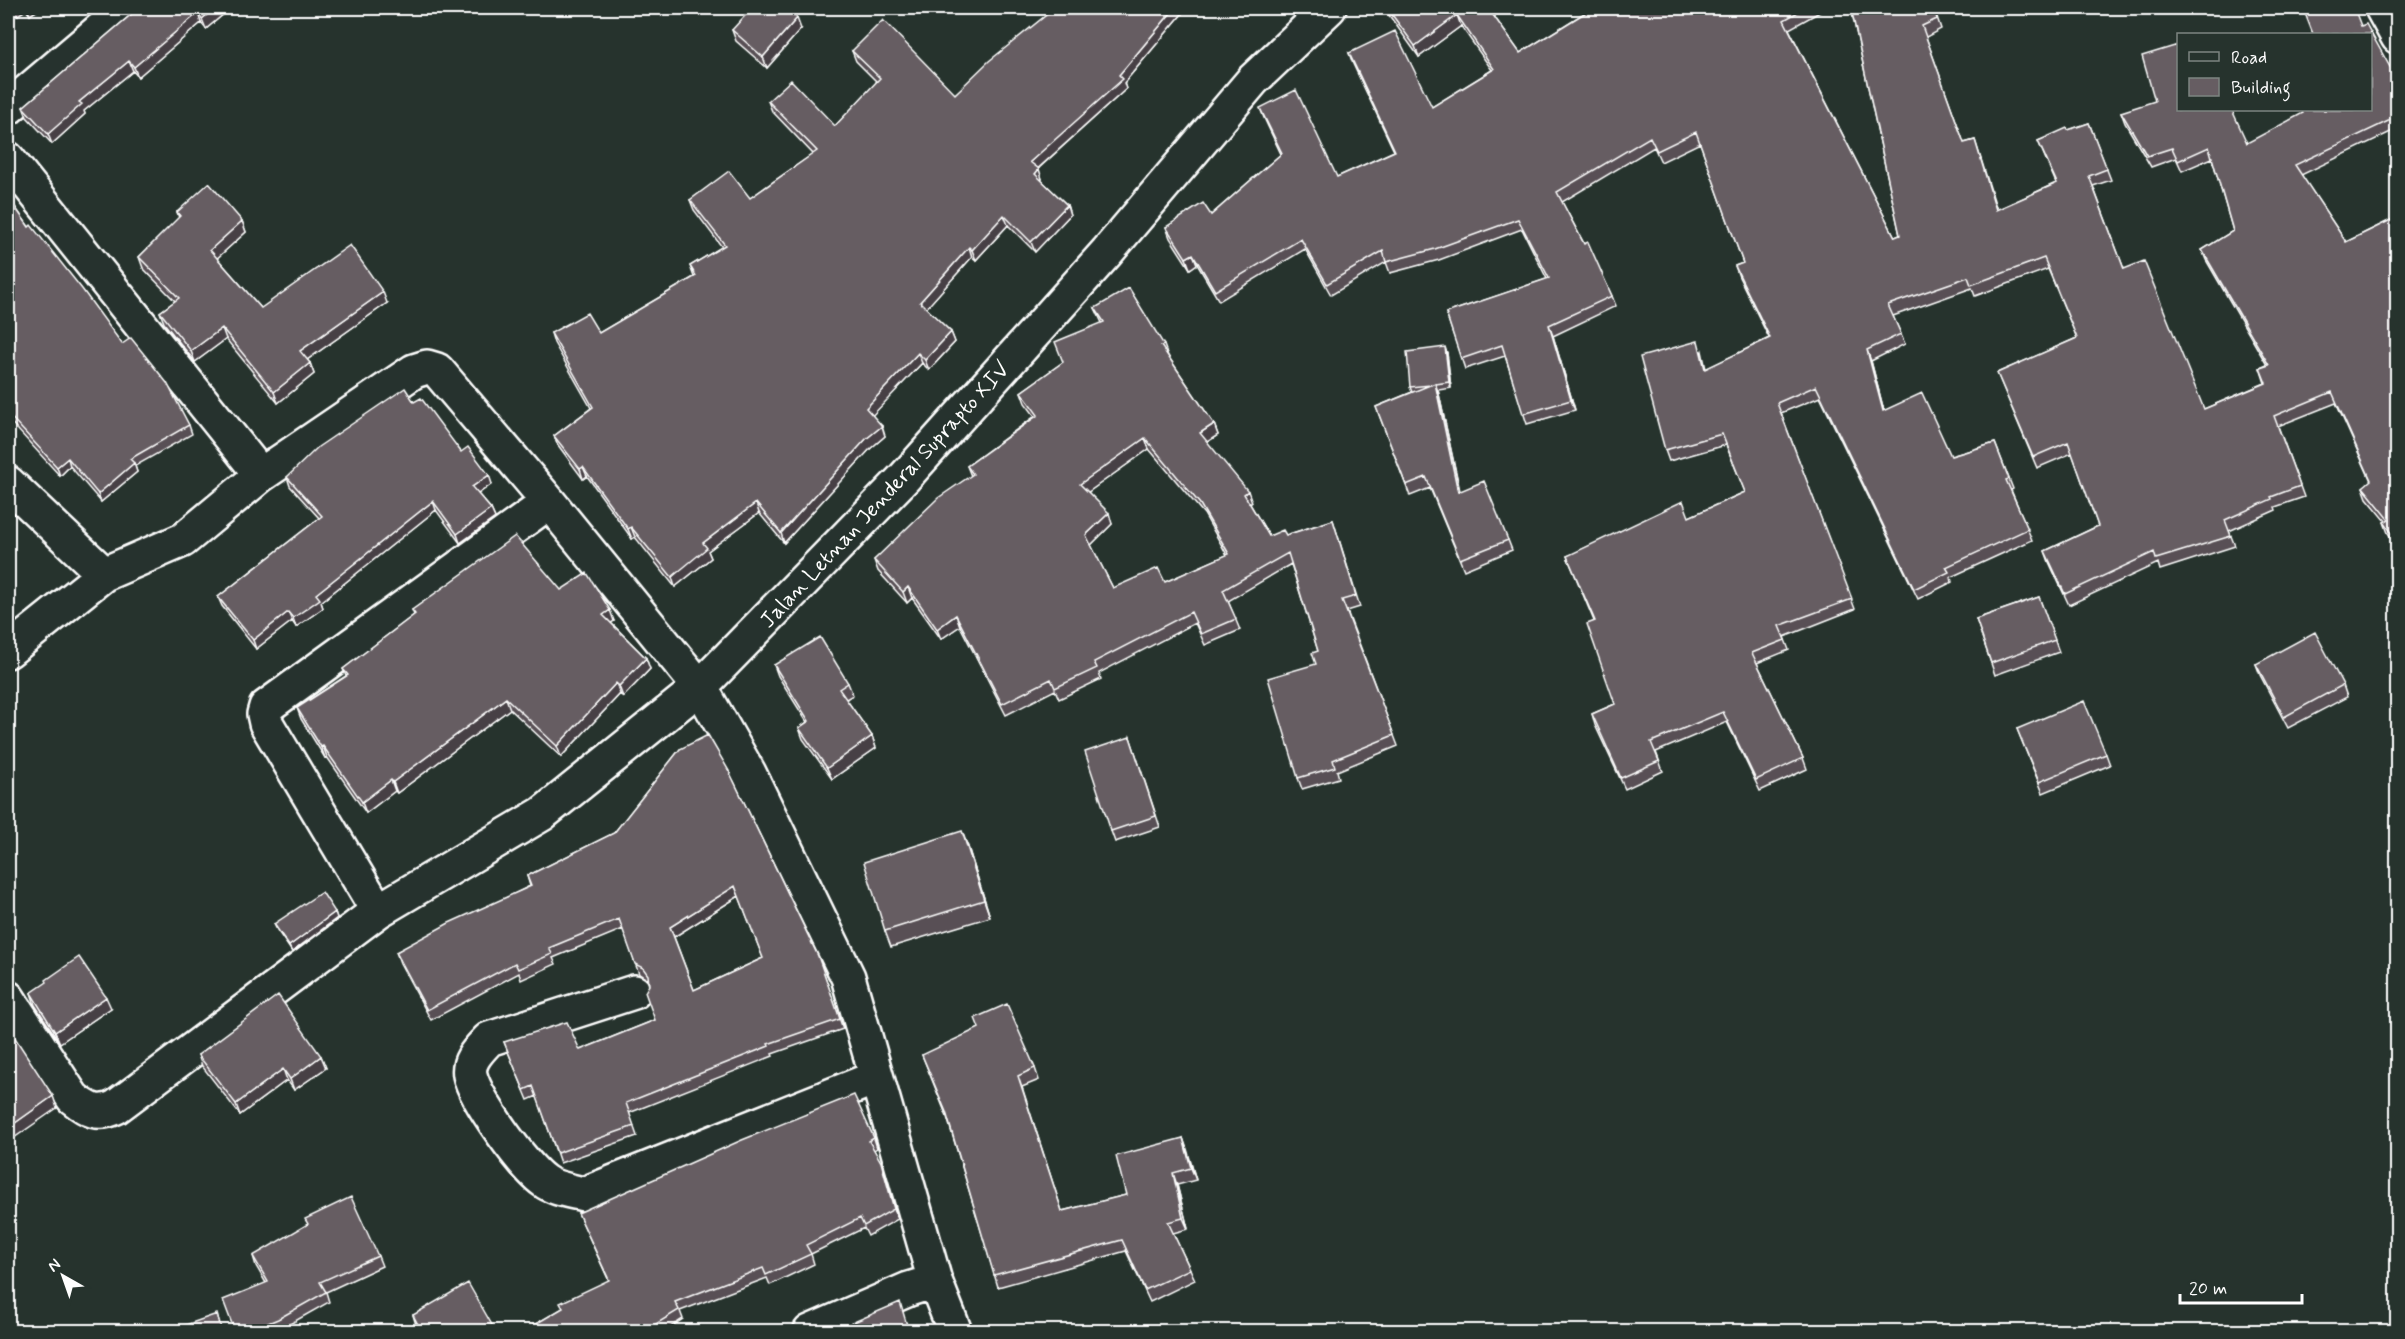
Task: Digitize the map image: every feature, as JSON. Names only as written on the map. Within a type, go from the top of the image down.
[{"type":"street","points":[[8,108],[126,8]]},
{"type":"street","name":"Jalan Letnan Jenderal Suprapto XIV","points":[[8,998],[73,1098],[88,1110],[103,1113],[116,1107],[378,911],[542,813],[700,687],[904,478],[1107,252],[1253,80],[1329,8]]},
{"type":"street","points":[[2382,8],[2397,37]]},
{"type":"street","points":[[8,159],[261,475]]},
{"type":"street","points":[[8,651],[105,574],[183,540],[261,475],[414,371],[426,367],[437,370],[549,502],[700,687],[749,773],[848,977],[875,1078],[935,1281],[955,1332]]},
{"type":"street","points":[[8,483],[105,574]]},
{"type":"street","points":[[378,911],[266,723],[264,714],[266,707],[549,502]]},
{"type":"street","points":[[633,992],[489,1040],[474,1055],[469,1073],[481,1099],[514,1149],[545,1182],[584,1194],[875,1078]]},
{"type":"street","points":[[810,1332],[909,1289],[935,1281]]},
{"type":"building","points":[[136,8],[215,8],[202,19],[198,13],[134,67],[129,61],[79,102],[82,104],[48,134],[23,107]]},
{"type":"building","points":[[752,8],[785,8],[797,18],[763,57],[732,30]]},
{"type":"building","points":[[1055,8],[1175,8],[1119,75],[1123,79],[1030,162],[1039,169],[1035,174],[1067,205],[1031,242],[1004,215],[972,250],[969,247],[920,302],[951,332],[925,360],[918,353],[866,408],[882,426],[866,439],[781,533],[756,503],[703,543],[707,548],[672,577],[631,527],[628,529],[583,467],[580,469],[554,436],[593,407],[551,333],[587,313],[599,333],[696,276],[690,266],[725,245],[690,200],[729,171],[750,198],[817,151],[768,101],[791,80],[835,126],[880,78],[852,51],[883,20],[955,94],[989,61]]},
{"type":"building","points":[[1387,8],[1488,8],[1520,53],[1588,11],[1586,8],[1805,8],[1784,20],[1895,237],[1900,235],[1851,8],[1934,8],[1937,19],[1922,26],[1964,143],[1975,140],[1996,210],[2057,183],[2038,141],[2067,128],[2068,130],[2089,123],[2107,169],[2089,176],[2124,269],[2144,261],[2204,409],[2266,383],[2260,368],[2269,365],[2202,250],[2233,231],[2209,147],[2178,161],[2172,148],[2147,156],[2121,112],[2155,101],[2142,56],[2177,45],[2177,111],[2232,111],[2247,143],[2303,113],[2302,111],[2372,111],[2372,35],[2390,67],[2394,65],[2397,73],[2397,117],[2295,165],[2346,242],[2397,217],[2397,540],[2384,522],[2389,519],[2363,487],[2371,480],[2332,392],[2274,416],[2300,486],[2271,497],[2272,499],[2225,520],[2231,536],[2156,559],[2154,552],[2065,594],[2045,551],[2098,526],[2068,442],[2033,457],[1997,373],[2077,338],[2044,258],[1971,285],[1968,277],[1888,305],[1901,334],[1867,350],[1883,411],[1922,393],[1951,456],[1995,443],[2009,479],[2006,480],[2028,529],[1946,567],[1949,572],[1914,589],[1816,386],[1777,403],[1852,599],[1779,626],[1785,640],[1752,653],[1803,758],[1756,780],[1723,712],[1651,742],[1659,761],[1621,778],[1592,714],[1615,704],[1587,624],[1595,621],[1567,556],[1683,501],[1689,517],[1745,492],[1722,434],[1665,450],[1640,357],[1698,341],[1705,369],[1770,338],[1735,266],[1743,263],[1696,132],[1657,151],[1650,137],[1557,192],[1584,244],[1588,242],[1612,296],[1549,325],[1571,400],[1523,414],[1502,345],[1461,359],[1446,313],[1549,278],[1518,219],[1435,249],[1386,262],[1383,251],[1327,284],[1301,239],[1215,291],[1193,254],[1186,258],[1166,227],[1203,203],[1211,215],[1282,153],[1260,108],[1296,90],[1337,177],[1395,151],[1349,53],[1395,31],[1432,107],[1494,69],[1457,15],[1415,46]]},
{"type":"building","points":[[2303,8],[2354,8],[2361,26],[2366,24],[2371,33],[2313,33]]},
{"type":"building","points":[[209,183],[242,221],[210,250],[261,308],[350,245],[383,292],[300,351],[310,363],[274,392],[222,328],[191,351],[160,312],[179,298],[139,257],[180,216],[177,212]]},
{"type":"building","points":[[8,197],[29,227],[31,225],[82,289],[122,344],[131,338],[167,383],[189,425],[130,459],[134,463],[98,494],[68,458],[57,467],[8,414]]},
{"type":"building","points":[[1129,288],[1164,345],[1161,346],[1214,424],[1200,433],[1248,491],[1244,494],[1269,536],[1283,530],[1286,535],[1333,520],[1356,596],[1342,600],[1394,735],[1333,760],[1335,767],[1298,778],[1268,678],[1316,664],[1312,653],[1318,651],[1288,553],[1223,590],[1236,619],[1201,634],[1191,612],[1094,662],[1097,668],[1055,688],[1051,679],[1002,704],[956,615],[937,629],[908,587],[903,592],[874,560],[938,498],[973,474],[967,466],[1038,415],[1021,392],[1063,362],[1055,342],[1104,322],[1095,308]],"holes":[[[1145,438],[1200,504],[1229,554],[1165,582],[1158,568],[1113,588],[1086,535],[1109,513],[1080,484]]]},
{"type":"building","points":[[1445,347],[1449,382],[1410,387],[1407,352]]},
{"type":"building","points":[[1435,383],[1458,492],[1484,481],[1508,540],[1460,559],[1426,477],[1406,485],[1376,407]]},
{"type":"building","points":[[405,388],[414,402],[421,398],[461,452],[468,447],[489,475],[472,487],[491,509],[457,534],[433,501],[316,594],[320,599],[293,618],[288,612],[253,640],[218,597],[322,516],[287,477],[318,447]]},
{"type":"building","points":[[515,536],[561,590],[587,573],[610,610],[603,615],[646,658],[619,686],[616,683],[557,746],[506,698],[393,782],[391,780],[362,802],[323,746],[321,747],[297,708],[348,675],[343,669],[415,614],[412,610]]},
{"type":"building","points":[[2039,597],[2055,640],[1991,663],[1976,619]]},
{"type":"building","points":[[2315,632],[2343,685],[2284,717],[2256,664]]},
{"type":"building","points":[[820,637],[848,683],[839,689],[872,736],[827,768],[799,728],[809,721],[774,665]]},
{"type":"building","points":[[2084,701],[2106,754],[2039,782],[2017,729]]},
{"type":"building","points":[[708,735],[729,771],[818,956],[840,1019],[768,1044],[769,1046],[626,1103],[634,1126],[557,1153],[533,1086],[524,1090],[504,1042],[567,1022],[580,1050],[655,1020],[645,992],[649,985],[648,975],[643,968],[635,964],[619,919],[549,948],[552,954],[518,969],[515,963],[427,1010],[396,952],[449,923],[531,886],[527,876],[614,833],[680,749]],"holes":[[[735,886],[763,958],[694,990],[670,927]]]},
{"type":"building","points":[[1130,737],[1156,816],[1111,831],[1085,752]]},
{"type":"building","points":[[962,831],[984,900],[885,931],[864,862]]},
{"type":"building","points":[[322,892],[335,912],[289,946],[274,924]]},
{"type":"building","points":[[79,957],[106,997],[55,1032],[31,993]]},
{"type":"building","points":[[278,995],[321,1056],[290,1079],[283,1069],[236,1104],[198,1055]]},
{"type":"building","points":[[1007,1004],[1035,1068],[1018,1076],[1062,1211],[1126,1195],[1116,1156],[1183,1138],[1191,1168],[1173,1173],[1183,1218],[1168,1222],[1190,1269],[1145,1290],[1122,1240],[994,1275],[946,1112],[922,1055],[979,1028],[975,1018]]},
{"type":"building","points":[[8,1027],[53,1096],[8,1128]]},
{"type":"building","points":[[854,1095],[874,1138],[869,1141],[881,1162],[894,1209],[864,1226],[860,1218],[806,1245],[811,1254],[766,1275],[763,1268],[675,1302],[679,1310],[643,1332],[522,1332],[563,1308],[560,1303],[609,1280],[578,1213],[742,1140]]},
{"type":"building","points":[[351,1197],[378,1256],[320,1282],[326,1292],[278,1319],[246,1332],[235,1332],[223,1300],[268,1282],[253,1256],[308,1224],[305,1219]]},
{"type":"building","points":[[468,1283],[496,1332],[422,1332],[413,1315]]},
{"type":"building","points":[[900,1302],[909,1332],[831,1332]]},
{"type":"building","points":[[217,1314],[222,1332],[166,1332]]},
{"type":"building","points":[[1155,1326],[1157,1332],[1144,1332]]}]
